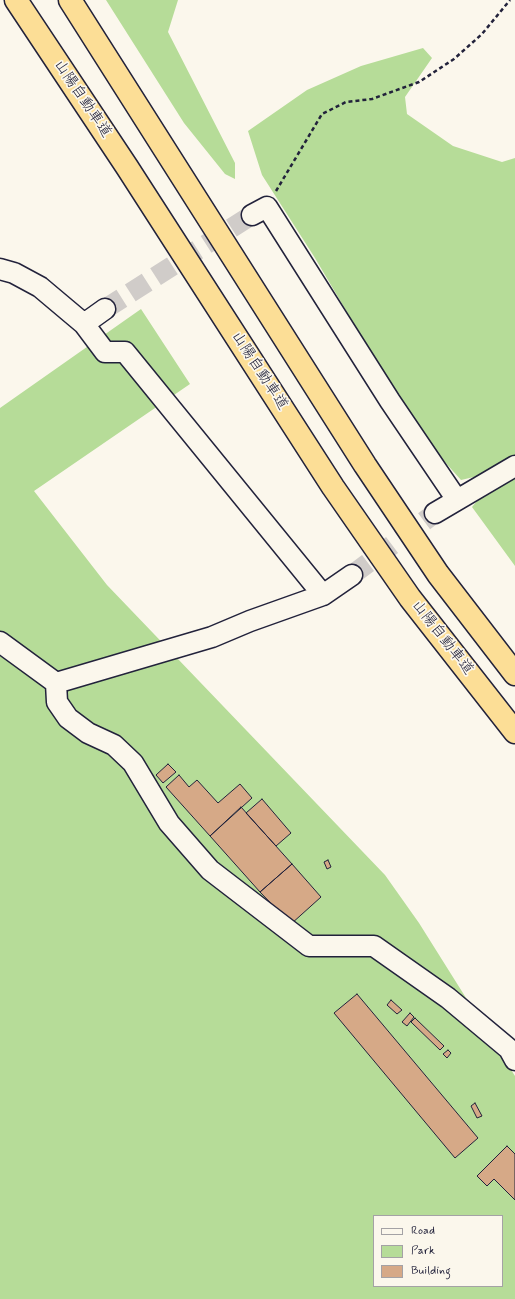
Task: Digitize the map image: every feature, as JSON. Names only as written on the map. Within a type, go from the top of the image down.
[{"type":"highway","name":"山陽自動車道","points":[[16,0],[127,166],[333,487],[410,598],[515,732]]},
{"type":"highway","points":[[70,0],[365,465],[438,574],[515,674]]},
{"type":"street","points":[[259,211],[457,500]]},
{"type":"street","points":[[0,269],[14,273],[40,287],[84,324],[105,352],[124,352],[323,595]]},
{"type":"street","points":[[84,324],[105,309]]},
{"type":"street","points":[[435,513],[515,466]]},
{"type":"street","points":[[56,683],[212,637],[250,621],[323,595],[352,575]]},
{"type":"street","points":[[0,642],[56,683]]},
{"type":"street","points":[[56,683],[57,702],[68,718],[88,733],[114,745],[133,763],[169,823],[210,870],[309,946],[374,946],[448,998],[510,1049],[515,1060]]},
{"type":"path","points":[[259,211],[322,114],[346,102],[372,99],[419,82],[454,59],[482,34],[510,0]]},
{"type":"green space","points":[[106,0],[178,0],[168,32],[235,163],[235,179],[225,174],[184,123]]},
{"type":"green space","points":[[423,48],[432,58],[405,97],[407,114],[453,146],[502,162],[515,158],[515,455],[478,476],[461,480],[435,451],[384,375],[315,258],[262,175],[248,131],[307,90],[361,66]]},
{"type":"green space","points":[[141,309],[190,384],[34,491],[107,585],[385,875],[419,923],[515,1076],[515,1299],[0,1299],[0,408]]},
{"type":"green space","points":[[515,477],[515,566],[472,507],[481,496]]},
{"type":"building","points":[[168,764],[176,772],[163,783],[156,775]]},
{"type":"building","points":[[179,775],[189,787],[197,780],[218,803],[240,784],[252,798],[210,836],[166,787]]},
{"type":"building","points":[[262,799],[291,833],[276,846],[246,813]]},
{"type":"building","points":[[241,807],[292,864],[260,892],[210,836]]},
{"type":"building","points":[[328,860],[331,867],[327,869],[324,862]]},
{"type":"building","points":[[292,864],[321,897],[291,924],[260,892]]},
{"type":"building","points":[[357,994],[478,1138],[455,1158],[334,1013]]},
{"type":"building","points":[[391,1000],[402,1010],[397,1014],[387,1005]]},
{"type":"building","points":[[410,1013],[414,1017],[407,1026],[402,1022]]},
{"type":"building","points":[[415,1018],[444,1046],[440,1050],[411,1022]]},
{"type":"building","points":[[448,1050],[451,1053],[447,1058],[443,1054]]},
{"type":"building","points":[[475,1103],[482,1116],[477,1118],[471,1106]]},
{"type":"building","points":[[507,1146],[515,1154],[515,1200],[494,1179],[487,1186],[477,1176]]},
{"type":"tunnel","points":[[105,309],[252,215]]},
{"type":"tunnel","points":[[352,575],[435,513]]}]
